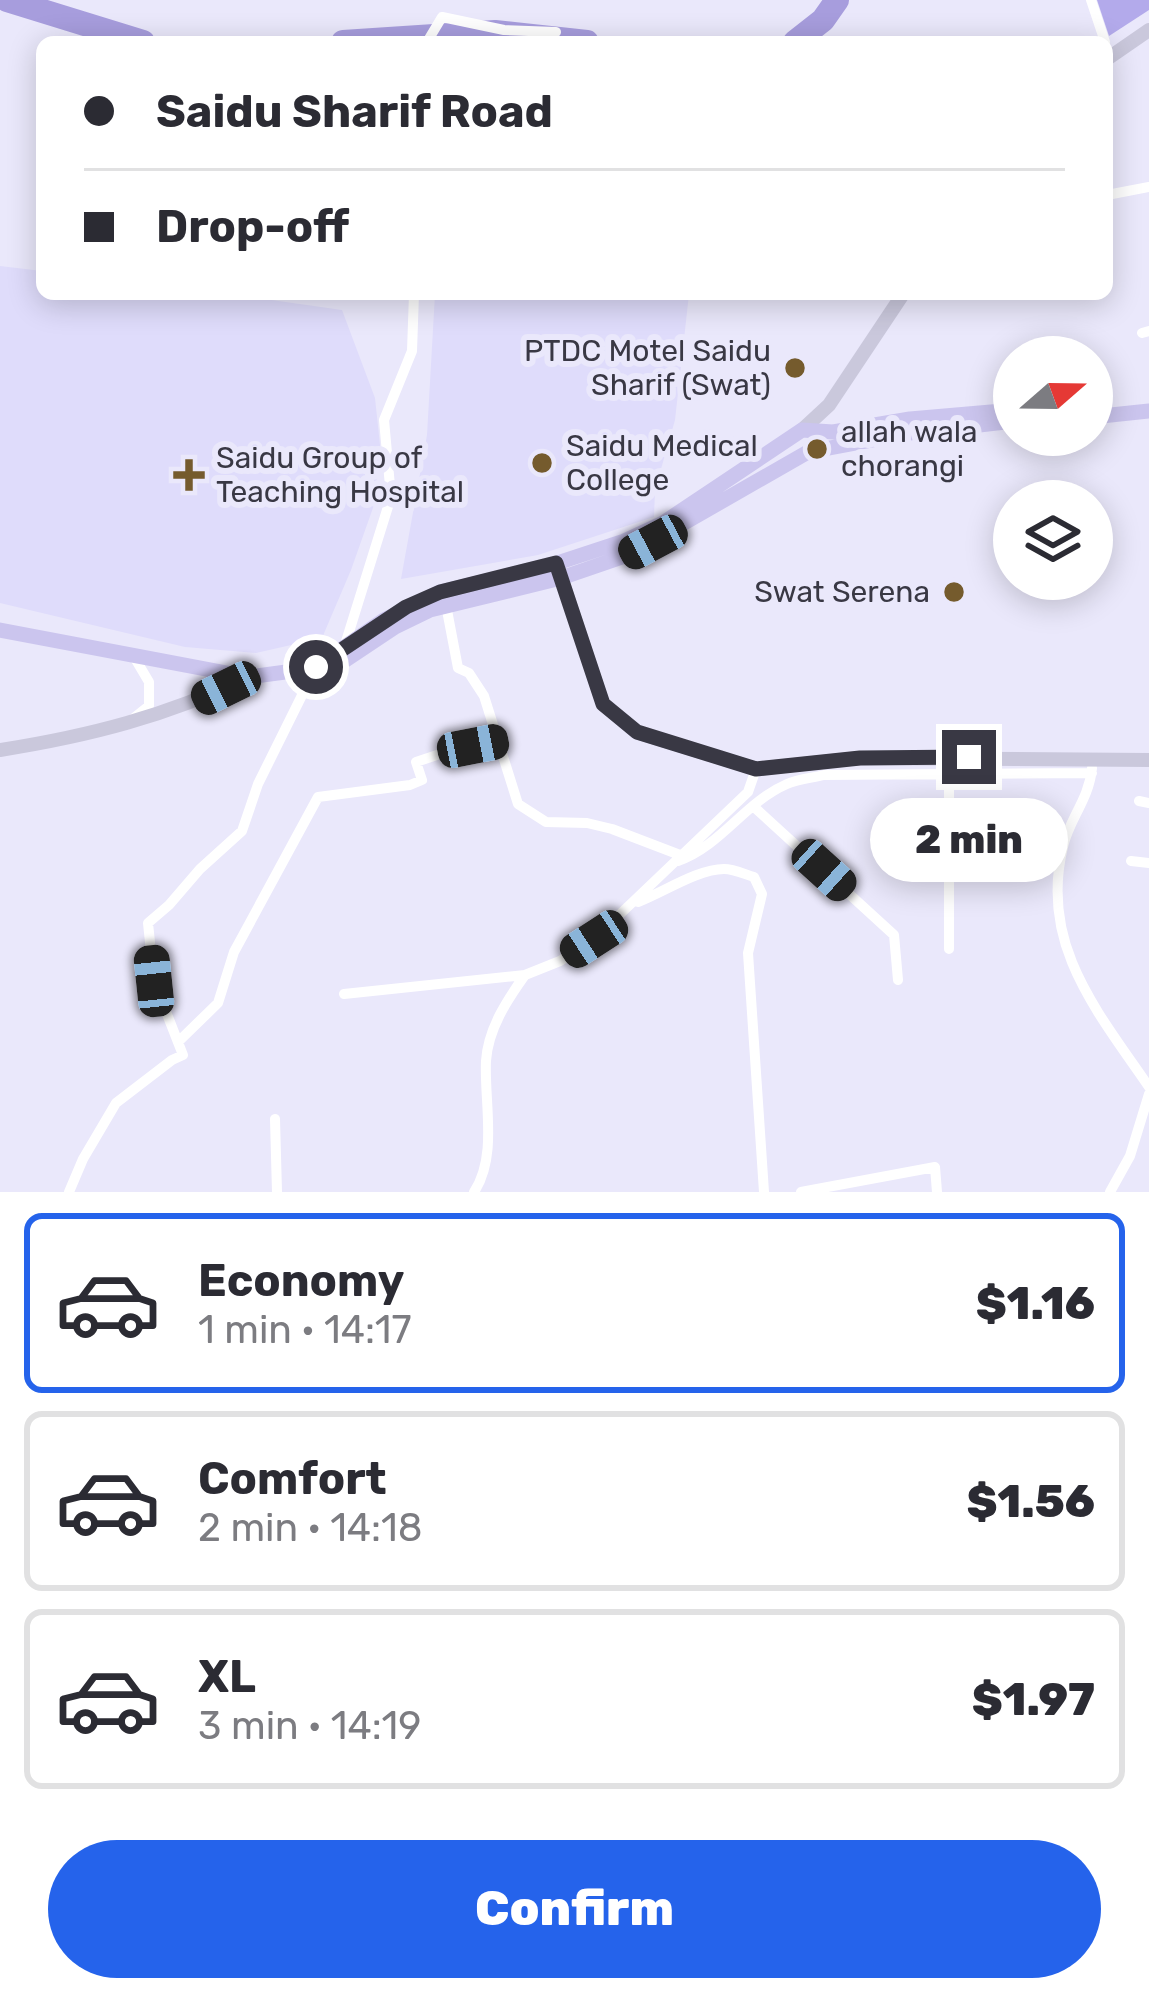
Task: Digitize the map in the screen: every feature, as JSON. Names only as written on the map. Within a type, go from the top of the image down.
[{"type":"main road","points":[[1113,410],[1149,407]]},
{"type":"main road","points":[[316,667],[395,613],[440,592],[628,555],[802,430],[833,432],[993,412]]},
{"type":"main road","points":[[808,452],[993,423]]},
{"type":"main road","points":[[680,520],[808,452],[833,432]]},
{"type":"main road","points":[[0,630],[248,676],[338,665],[395,627],[446,605],[558,571]]},
{"type":"street","points":[[1091,0],[1102,36]]},
{"type":"street","points":[[431,36],[442,17],[504,30],[556,32]]},
{"type":"street","points":[[1113,49],[1149,30]]},
{"type":"street","points":[[1113,194],[1149,187]]},
{"type":"street","points":[[344,648],[391,497],[384,420],[412,351],[414,300]]},
{"type":"street","points":[[802,430],[829,405],[899,300]]},
{"type":"street","points":[[558,571],[603,704],[637,732],[756,769],[860,758],[1092,766]]},
{"type":"street","points":[[446,605],[458,668],[469,673],[484,696],[518,803],[546,822],[612,829],[678,859],[699,854],[753,806],[788,783],[824,775],[949,775],[1149,759]]},
{"type":"street","points":[[128,722],[149,706],[149,682],[133,655]]},
{"type":"street","points":[[69,1192],[116,1103],[183,1055],[154,981],[148,923],[242,831],[258,784],[316,667]]},
{"type":"street","points":[[0,750],[52,742],[175,710],[248,676]]},
{"type":"street","points":[[178,1042],[218,1003],[234,952],[318,797],[410,784],[422,780],[416,762],[500,741]]},
{"type":"street","points":[[1092,766],[1085,799],[1064,839],[1059,866],[1056,897],[1063,943],[1075,974],[1149,1090],[1130,1156],[1110,1192]]},
{"type":"street","points":[[344,994],[525,975],[560,961],[594,939],[748,792],[756,769]]},
{"type":"street","points":[[949,775],[950,950]]},
{"type":"street","points":[[753,806],[894,935],[898,980]]},
{"type":"street","points":[[1131,861],[1149,863]]},
{"type":"street","points":[[630,905],[689,878],[727,868],[754,877],[762,894],[748,953],[764,1192]]},
{"type":"street","points":[[474,1192],[486,1156],[486,1055],[503,1005],[525,975]]},
{"type":"street","points":[[275,1120],[277,1192]]},
{"type":"street","points":[[801,1192],[935,1167],[938,1192]]},
{"type":"shaded area","points":[[1097,0],[1149,0],[1149,10],[1109,36]]},
{"type":"shaded area","name":"Saidu Group of Teaching Hospital","points":[[0,266],[36,270],[36,300],[271,300],[342,310],[375,398],[380,445],[374,505],[322,638],[256,653],[185,647],[0,603]]},
{"type":"shaded area","name":"Saidu Medical College","points":[[435,300],[688,300],[675,420],[655,490],[654,517],[538,555],[401,579],[427,435]]},
{"type":"waterway","points":[[7,0],[124,36]]},
{"type":"waterway","points":[[803,36],[823,20],[837,0]]},
{"type":"waterway","points":[[434,36],[495,32],[532,36]]},
{"type":"place","name":"PTDC Motel Saidu Sharif (Swat)","points":[[795,368]]},
{"type":"place","name":"allah wala chorangi","points":[[817,449]]},
{"type":"place","name":"Saidu Medical College","points":[[542,463]]},
{"type":"place","name":"Saidu Group of Teaching Hospital","points":[[189,475]]},
{"type":"place","name":"Swat Serena","points":[[954,592]]},
{"type":"route","points":[[316,667],[384,620],[440,592],[556,563],[603,704],[637,732],[756,769],[860,758],[969,757]]}]
